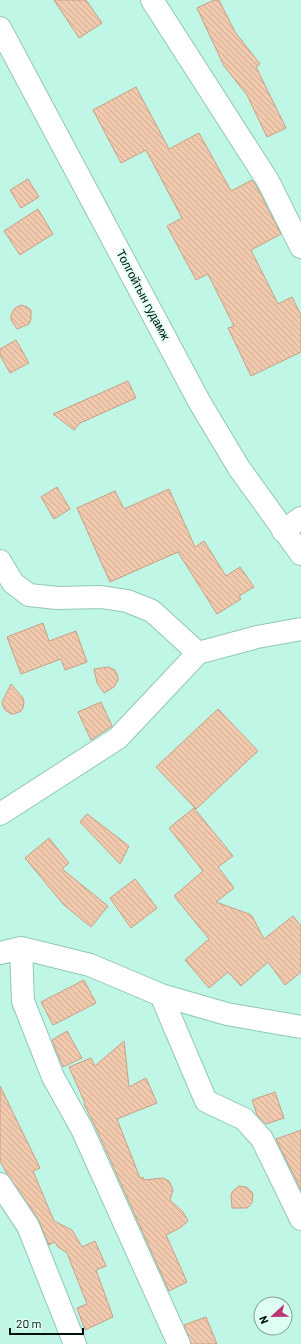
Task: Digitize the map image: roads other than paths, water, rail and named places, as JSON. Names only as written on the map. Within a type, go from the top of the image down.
[{"type":"street","points":[[152,0],[268,181],[301,247]]},
{"type":"street","name":"Толгойтын гудамж","points":[[0,28],[200,403],[240,468],[283,531],[301,554]]},
{"type":"street","points":[[283,531],[301,518]]},
{"type":"street","points":[[0,561],[13,583],[29,595],[57,598],[102,597],[127,601],[152,611],[198,653]]},
{"type":"street","points":[[0,814],[118,738],[198,653],[257,637],[301,629]]},
{"type":"street","points":[[179,1344],[82,1128],[53,1077],[23,1001],[10,951],[90,965],[161,996],[227,1014],[301,1027]]},
{"type":"street","points":[[161,996],[206,1101],[244,1119],[262,1139],[301,1219]]},
{"type":"street","points":[[0,1184],[28,1226],[75,1344]]}]
